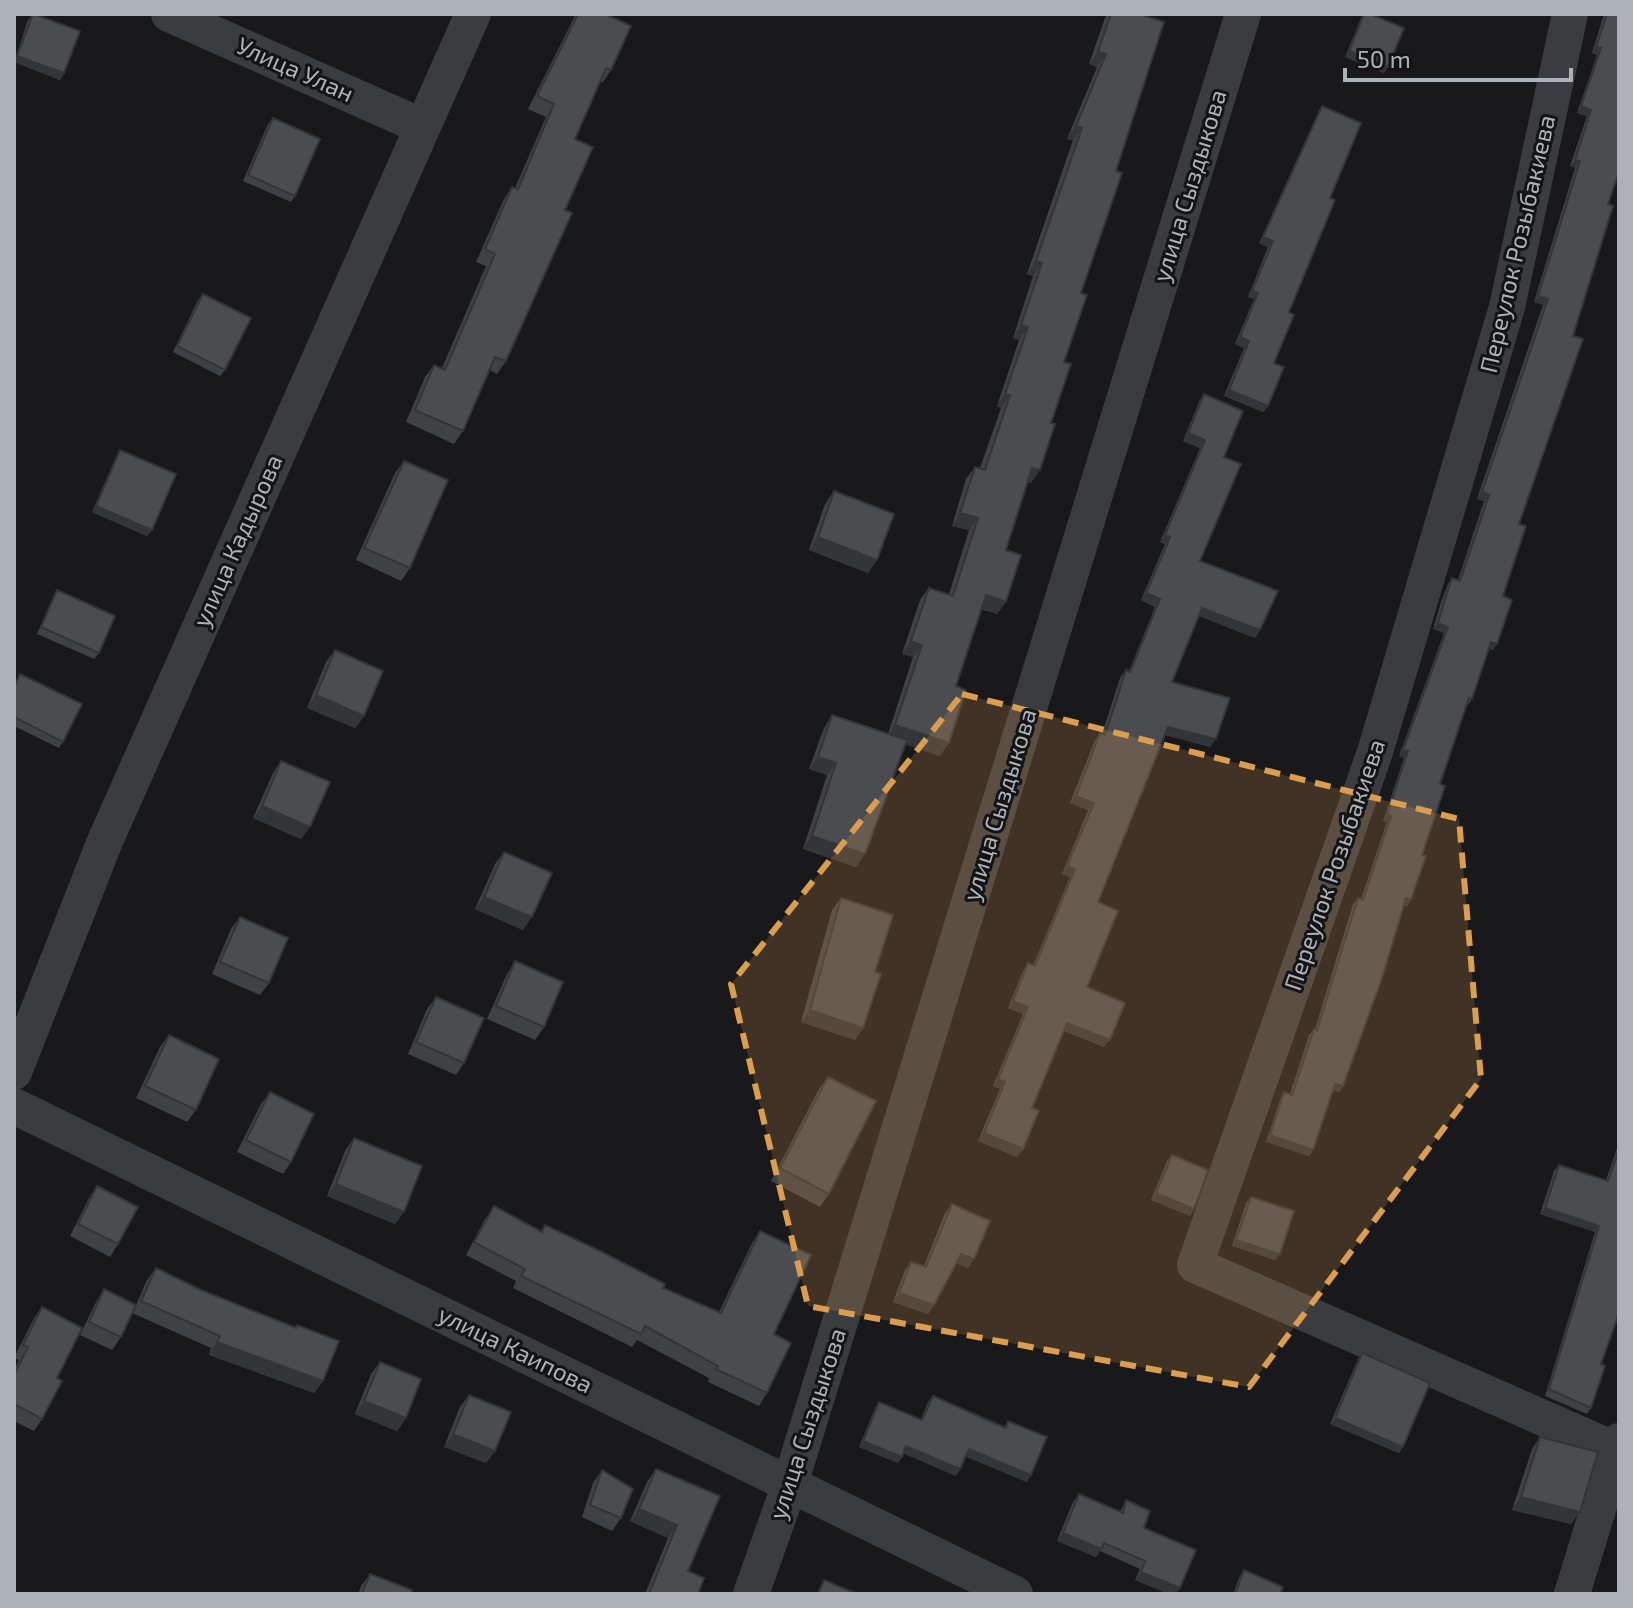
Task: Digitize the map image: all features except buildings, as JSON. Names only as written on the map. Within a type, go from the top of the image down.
[{"type":"street","name":"Улица Улан","points":[[169,14],[421,126]]},
{"type":"street","name":"улица Кадырова","points":[[14,1072],[105,841],[473,14]]},
{"type":"street","name":"улица Сыздыкова","points":[[751,1594],[790,1484],[1243,14]]},
{"type":"street","name":"Переулок Розыбакиева","points":[[1570,14],[1507,307],[1375,752],[1195,1265],[1618,1445]]},
{"type":"street","name":"улица Каипова","points":[[14,1106],[1015,1594]]},
{"type":"street","points":[[1572,1594],[1618,1445]]},
{"type":"highlighted area","points":[[962,694],[1459,819],[1481,1079],[1249,1387],[808,1306],[731,984]]}]
